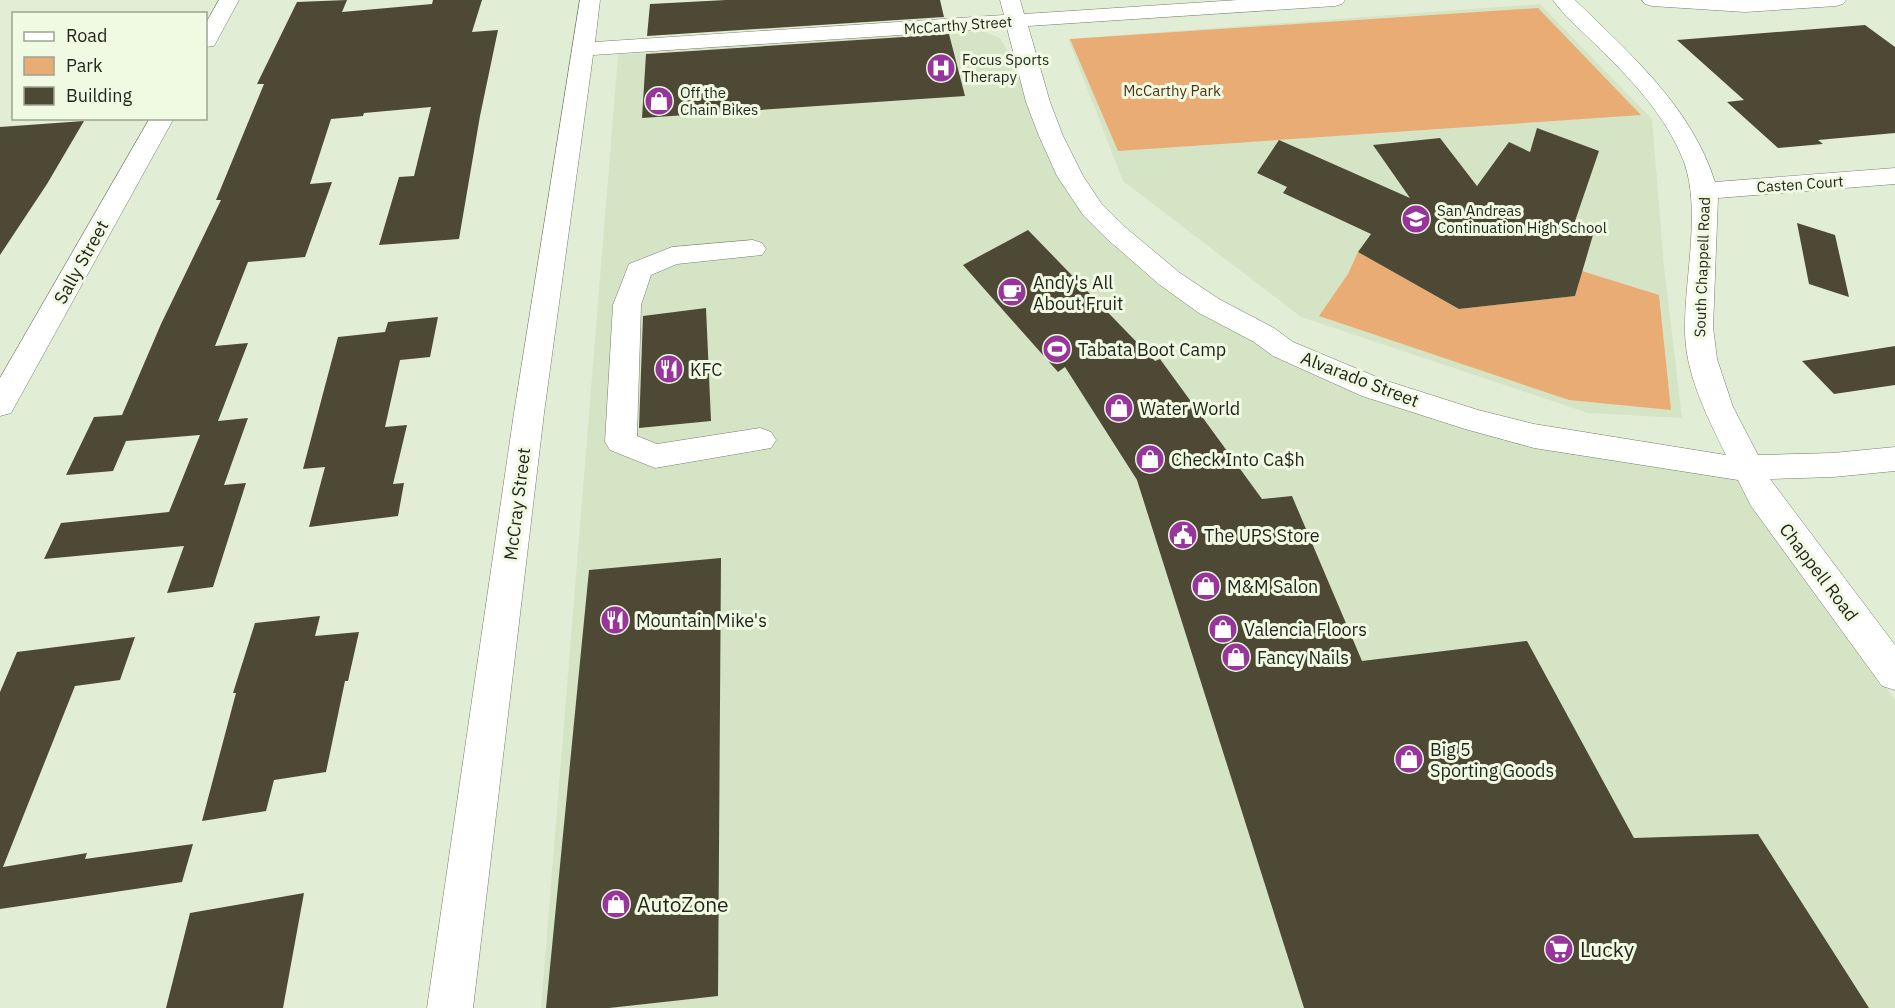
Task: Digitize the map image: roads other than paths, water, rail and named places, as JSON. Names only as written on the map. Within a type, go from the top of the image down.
[{"type":"street","points":[[207,39],[229,0]]},
{"type":"street","name":"McCray Street","points":[[450,1008],[529,413],[590,0]]},
{"type":"street","name":"McCarthy Street","points":[[582,49],[1013,11],[1335,0]]},
{"type":"street","name":"South Chappell Road","points":[[1563,0],[1644,83],[1673,118],[1688,142],[1701,172],[1705,191],[1699,327],[1702,360],[1718,407],[1748,466]]},
{"type":"street","points":[[1652,0],[1734,6],[1836,0]]},
{"type":"street","name":"Alvarado Street","points":[[1013,11],[1038,102],[1073,181],[1092,209],[1116,233],[1170,279],[1209,306],[1264,335],[1283,349],[1373,388],[1476,421],[1557,440],[1730,468],[1833,465],[1895,459]]},
{"type":"street","name":"Sally Street","points":[[0,405],[161,120]]},
{"type":"street","name":"Casten Court","points":[[1705,191],[1895,176]]},
{"type":"street","points":[[753,249],[672,256],[639,270],[627,304],[621,442],[655,456],[760,440]]},
{"type":"street","name":"Chappell Road","points":[[1748,466],[1763,497],[1895,674]]},
{"type":"place","name":"Focus Sports Therapy","points":[[941,68]]},
{"type":"place","name":"Off the Chain Bikes","points":[[659,101]]},
{"type":"place","name":"San Andreas Continuation High School","points":[[1416,219]]},
{"type":"place","name":"Andy's All About Fruit","points":[[1012,292]]},
{"type":"place","name":"Tabata Boot Camp","points":[[1057,349]]},
{"type":"place","name":"KFC","points":[[669,369]]},
{"type":"place","name":"Water World","points":[[1119,408]]},
{"type":"place","name":"Check Into Ca$h","points":[[1150,459]]},
{"type":"place","name":"The UPS Store","points":[[1183,535]]},
{"type":"place","name":"M&M Salon","points":[[1206,586]]},
{"type":"place","name":"Mountain Mike's","points":[[615,620]]},
{"type":"place","name":"Valencia Floors","points":[[1223,629]]},
{"type":"place","name":"Fancy Nails","points":[[1236,657]]},
{"type":"place","name":"Big 5 Sporting Goods","points":[[1409,759]]},
{"type":"place","name":"AutoZone","points":[[616,904]]},
{"type":"place","name":"Lucky","points":[[1559,949]]},
{"type":"park label","name":"McCarthy Park","points":[[1172,90]]}]
